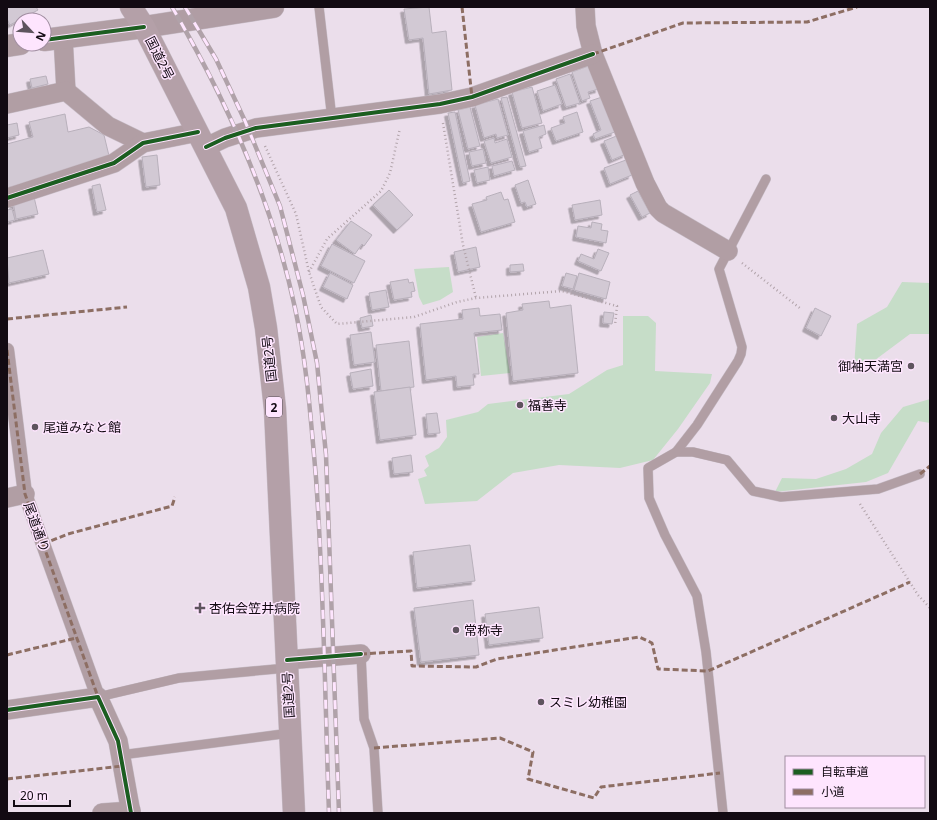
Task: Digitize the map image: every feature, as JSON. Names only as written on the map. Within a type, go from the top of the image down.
[{"type":"highway","name":"国道2号","points":[[131,7],[144,27],[236,208],[251,259],[266,328],[278,452],[294,813]]},
{"type":"main road","points":[[144,27],[236,10],[273,7]]},
{"type":"street","points":[[585,7],[586,26],[593,54],[645,183],[658,208],[663,213],[728,251]]},
{"type":"street","points":[[144,27],[53,39],[66,91],[108,126],[143,143],[225,138],[256,128],[440,104],[472,97],[593,54]]},
{"type":"street","points":[[7,104],[66,91]]},
{"type":"street","points":[[7,198],[114,163],[143,143]]},
{"type":"street","name":"尾道通り","points":[[7,350],[16,496],[98,697]]},
{"type":"street","points":[[287,664],[361,654]]},
{"type":"street","points":[[7,710],[98,697],[118,741],[131,812],[102,813]]},
{"type":"lane","points":[[319,7],[332,119]]},
{"type":"lane","points":[[723,813],[706,652],[696,596],[665,535],[649,498],[648,468],[676,452],[697,424],[741,354],[742,347],[718,269],[766,179]]},
{"type":"lane","points":[[676,452],[693,452],[727,460],[753,490],[781,497],[878,489],[920,474]]},
{"type":"lane","points":[[361,654],[364,719],[374,748],[378,813]]},
{"type":"lane","points":[[98,697],[179,678],[287,664]]},
{"type":"lane","points":[[120,755],[290,733]]},
{"type":"path","points":[[440,104],[463,245],[476,298]]},
{"type":"path","points":[[309,272],[328,239],[381,191],[390,173],[402,110]]},
{"type":"path","points":[[256,128],[296,214],[309,272],[321,307],[337,324],[414,317],[457,302],[476,298],[562,291],[617,306],[615,325]]},
{"type":"path","points":[[728,251],[801,309]]},
{"type":"path","points":[[853,491],[918,596],[930,608]]},
{"type":"green space","points":[[449,267],[453,292],[440,300],[423,305],[419,297],[414,269]]},
{"type":"green space","points":[[902,282],[930,283],[930,334],[910,334],[871,363],[854,368],[857,324],[887,307]]},
{"type":"green space","points":[[623,316],[648,316],[656,323],[655,371],[712,374],[710,383],[678,429],[653,460],[620,468],[559,465],[513,473],[477,501],[425,504],[418,479],[427,476],[424,470],[429,466],[425,456],[439,448],[447,437],[446,420],[478,412],[488,404],[569,394],[607,370],[623,365]]},
{"type":"green space","points":[[503,333],[510,373],[481,376],[477,337]]},
{"type":"green space","points":[[930,399],[930,423],[918,421],[888,473],[866,482],[775,492],[782,478],[816,479],[846,469],[872,454],[881,433],[903,407]]},
{"type":"building","points":[[7,7],[36,7],[38,10],[34,12],[12,12],[12,24],[10,25],[7,19]]},
{"type":"building","points":[[429,7],[432,33],[446,31],[452,90],[429,94],[423,38],[409,40],[404,9]]},
{"type":"building","points":[[591,65],[599,89],[588,92],[590,98],[582,101],[572,72]]},
{"type":"building","points":[[570,74],[580,103],[566,107],[556,79]]},
{"type":"building","points":[[46,76],[48,84],[32,88],[30,79]]},
{"type":"building","points":[[555,85],[562,104],[543,111],[537,91]]},
{"type":"building","points":[[532,87],[542,123],[522,128],[512,92]]},
{"type":"building","points":[[507,97],[526,166],[520,167],[501,98]]},
{"type":"building","points":[[602,97],[615,132],[595,139],[593,134],[601,130],[590,101]]},
{"type":"building","points":[[498,99],[508,135],[497,138],[496,134],[484,138],[475,105]]},
{"type":"building","points":[[470,107],[480,146],[468,149],[458,110]]},
{"type":"building","points":[[455,112],[470,181],[463,183],[448,113]]},
{"type":"building","points":[[577,112],[583,132],[556,141],[551,128],[565,123],[563,117]]},
{"type":"building","points":[[65,114],[68,132],[89,127],[104,135],[110,160],[7,188],[7,144],[33,137],[29,122]]},
{"type":"building","points":[[17,123],[19,135],[7,138],[7,125]]},
{"type":"building","points":[[544,125],[546,134],[539,137],[542,148],[529,152],[523,131]]},
{"type":"building","points":[[619,135],[626,154],[612,160],[604,141]]},
{"type":"building","points":[[494,138],[495,143],[507,139],[512,157],[491,163],[484,141]]},
{"type":"building","points":[[483,149],[486,163],[472,166],[469,152]]},
{"type":"building","points":[[157,155],[160,185],[146,187],[142,157]]},
{"type":"building","points":[[626,160],[632,175],[610,184],[604,168]]},
{"type":"building","points":[[512,161],[515,170],[494,176],[492,166]]},
{"type":"building","points":[[488,167],[490,180],[477,183],[474,170]]},
{"type":"building","points":[[528,180],[536,204],[527,207],[525,202],[521,203],[515,185]]},
{"type":"building","points":[[100,184],[106,210],[97,212],[92,186]]},
{"type":"building","points":[[389,190],[413,215],[397,230],[373,205]]},
{"type":"building","points":[[638,191],[650,213],[642,217],[630,195]]},
{"type":"building","points":[[501,192],[504,200],[508,199],[515,222],[481,232],[472,204],[487,200],[486,197]]},
{"type":"building","points":[[34,197],[38,214],[16,219],[13,201]]},
{"type":"building","points":[[600,200],[602,215],[575,220],[572,205]]},
{"type":"building","points":[[12,209],[15,220],[7,222],[7,210]]},
{"type":"building","points":[[351,221],[372,235],[364,246],[362,244],[355,254],[336,240]]},
{"type":"building","points":[[592,222],[602,224],[601,230],[608,231],[606,243],[576,237],[578,226],[591,228]]},
{"type":"building","points":[[332,244],[365,261],[354,283],[321,266]]},
{"type":"building","points":[[476,247],[480,267],[458,272],[454,252]]},
{"type":"building","points":[[598,249],[609,253],[601,271],[578,261],[581,254],[594,259]]},
{"type":"building","points":[[43,250],[49,274],[9,283],[7,258]]},
{"type":"building","points":[[523,264],[524,271],[510,272],[510,265]]},
{"type":"building","points":[[330,273],[353,285],[347,299],[323,287]]},
{"type":"building","points":[[566,273],[577,276],[573,289],[562,286]]},
{"type":"building","points":[[579,273],[610,282],[606,299],[574,290]]},
{"type":"building","points":[[408,279],[409,283],[413,282],[415,291],[411,292],[412,297],[394,300],[390,282]]},
{"type":"building","points":[[386,290],[389,307],[372,310],[369,293]]},
{"type":"building","points":[[549,301],[550,308],[571,305],[578,373],[513,381],[506,313],[523,310],[522,304]]},
{"type":"building","points":[[479,308],[480,316],[500,314],[502,330],[474,333],[479,374],[473,374],[474,385],[457,387],[456,376],[426,380],[420,324],[463,319],[462,310]]},
{"type":"building","points":[[815,308],[831,316],[821,336],[806,328]]},
{"type":"building","points":[[604,312],[614,313],[612,324],[603,323]]},
{"type":"building","points":[[371,315],[373,326],[362,328],[360,318]]},
{"type":"building","points":[[371,332],[375,362],[354,365],[350,335]]},
{"type":"building","points":[[409,341],[414,387],[381,391],[376,345]]},
{"type":"building","points":[[371,369],[373,386],[353,389],[350,373]]},
{"type":"building","points":[[410,387],[416,435],[380,440],[374,392]]},
{"type":"building","points":[[437,413],[440,433],[428,434],[426,414]]},
{"type":"building","points":[[411,455],[413,472],[394,474],[392,458]]},
{"type":"building","points":[[470,545],[475,581],[417,588],[413,552]]},
{"type":"building","points":[[473,600],[479,655],[421,662],[414,608]]},
{"type":"building","points":[[539,607],[543,638],[489,645],[485,614]]},
{"type":"railway","points":[[172,7],[211,78],[246,152],[274,229],[295,308],[306,371],[319,520],[329,813]]},
{"type":"railway","points":[[185,7],[216,59],[245,121],[280,206],[303,295],[317,363],[326,455],[339,813]]},
{"type":"marked path","points":[[462,7],[472,97]]},
{"type":"marked path","points":[[593,54],[683,23],[807,22],[857,7]]},
{"type":"marked path","points":[[7,319],[127,307]]},
{"type":"marked path","points":[[7,350],[25,494],[98,697]]},
{"type":"marked path","points":[[920,474],[930,466]]},
{"type":"marked path","points":[[43,544],[68,534],[172,506],[175,497]]},
{"type":"marked path","points":[[361,654],[411,651],[412,666],[476,667],[497,659],[639,637],[652,643],[658,669],[708,671],[910,582]]},
{"type":"marked path","points":[[7,655],[76,638]]},
{"type":"marked path","points":[[374,748],[500,738],[533,752],[528,779],[594,798],[601,787],[720,773]]},
{"type":"marked path","points":[[7,779],[122,766]]},
{"type":"cycle path","points":[[52,39],[144,27]]},
{"type":"cycle path","points":[[206,147],[225,138],[256,128],[440,104],[472,97],[593,54]]},
{"type":"cycle path","points":[[7,198],[114,163],[143,143],[198,132]]},
{"type":"cycle path","points":[[287,660],[361,654]]},
{"type":"cycle path","points":[[7,710],[98,697],[118,741],[131,813]]},
{"type":"place","name":"御袖天満宮","points":[[911,366]]},
{"type":"place","name":"福善寺","points":[[520,405]]},
{"type":"place","name":"大山寺","points":[[834,418]]},
{"type":"place","name":"尾道みなと館","points":[[35,427]]},
{"type":"place","name":"杏佑会笠井病院","points":[[200,608]]},
{"type":"place","name":"常称寺","points":[[456,630]]},
{"type":"place","name":"スミレ幼稚園","points":[[541,702]]}]
